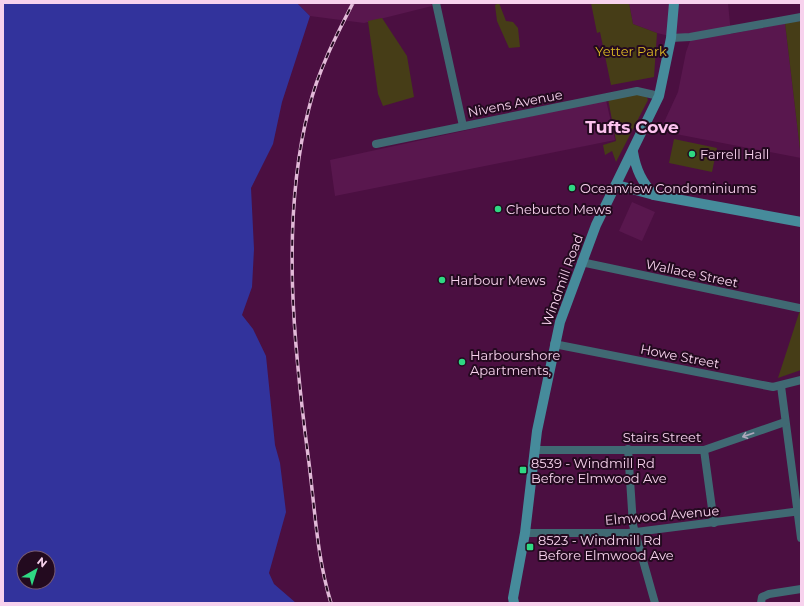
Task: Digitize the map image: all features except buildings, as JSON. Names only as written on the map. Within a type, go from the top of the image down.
[{"type":"main road","name":"Windmill Road","points":[[512,602],[518,563],[525,533],[534,450],[554,344],[581,262],[596,225],[617,185],[659,96],[671,38],[674,3]]},
{"type":"main road","points":[[633,152],[636,168],[644,184],[654,195]]},
{"type":"main road","points":[[617,185],[654,195],[801,222]]},
{"type":"street","points":[[436,3],[463,126]]},
{"type":"street","points":[[671,38],[690,37],[801,17]]},
{"type":"street","name":"Nivens Avenue","points":[[376,144],[637,91],[659,96]]},
{"type":"street","name":"Wallace Street","points":[[581,262],[798,308]]},
{"type":"street","name":"Howe Street","points":[[554,344],[773,387],[801,380]]},
{"type":"street","points":[[781,386],[799,512],[801,538]]},
{"type":"street","name":"Stairs Street","points":[[534,450],[628,448],[704,450],[785,422]]},
{"type":"street","points":[[628,448],[634,533],[654,603]]},
{"type":"street","points":[[704,450],[714,523]]},
{"type":"street","name":"Elmwood Avenue","points":[[525,533],[634,533],[799,512]]},
{"type":"street","points":[[761,603],[762,597],[770,594],[801,589]]},
{"type":"shaded area","points":[[3,3],[297,3],[310,16],[282,102],[273,144],[251,188],[254,249],[252,287],[242,315],[253,329],[266,356],[275,445],[280,463],[286,512],[269,573],[274,584],[296,603],[3,603]]},
{"type":"shaded area","points":[[297,3],[431,3],[432,6],[364,23],[310,16]]},
{"type":"shaded area","points":[[629,3],[728,3],[731,34],[785,23],[801,158],[660,131],[678,92],[686,52],[690,41],[657,33],[633,24]]},
{"type":"shaded area","points":[[606,100],[615,140],[335,196],[330,160]]},
{"type":"shaded area","points":[[632,202],[655,212],[642,241],[619,231]]},
{"type":"green space","points":[[499,3],[506,21],[513,22],[518,28],[520,47],[509,48],[497,21],[495,5]]},
{"type":"green space","name":"Yetter Park","points":[[591,3],[629,3],[633,24],[657,33],[654,77],[611,85],[600,32],[597,33]]},
{"type":"green space","points":[[382,18],[407,56],[414,97],[383,106],[378,94],[368,21]]},
{"type":"green space","points":[[801,21],[801,158],[785,23]]},
{"type":"green space","points":[[636,93],[646,95],[648,100],[616,162],[612,151],[605,155],[603,145],[616,141],[608,99]]},
{"type":"green space","points":[[674,139],[717,148],[712,172],[669,163]]},
{"type":"green space","points":[[801,307],[801,370],[778,378]]},
{"type":"railway","points":[[331,603],[319,551],[299,376],[292,285],[292,240],[300,151],[309,108],[322,67],[353,3]]},
{"type":"place","name":"Farrell Hall","points":[[692,154]]},
{"type":"place","name":"Oceanview Condominiums","points":[[572,188]]},
{"type":"place","name":"Chebucto Mews","points":[[498,209]]},
{"type":"place","name":"Harbour Mews","points":[[442,280]]},
{"type":"place","name":"Harbourshore Apartments,","points":[[462,362]]},
{"type":"place","name":"8539 - Windmill Rd Before Elmwood Ave","points":[[523,470]]},
{"type":"place","name":"8523 - Windmill Rd Before Elmwood Ave","points":[[530,547]]},
{"type":"district","name":"Tufts Cove","points":[[632,127]]}]
